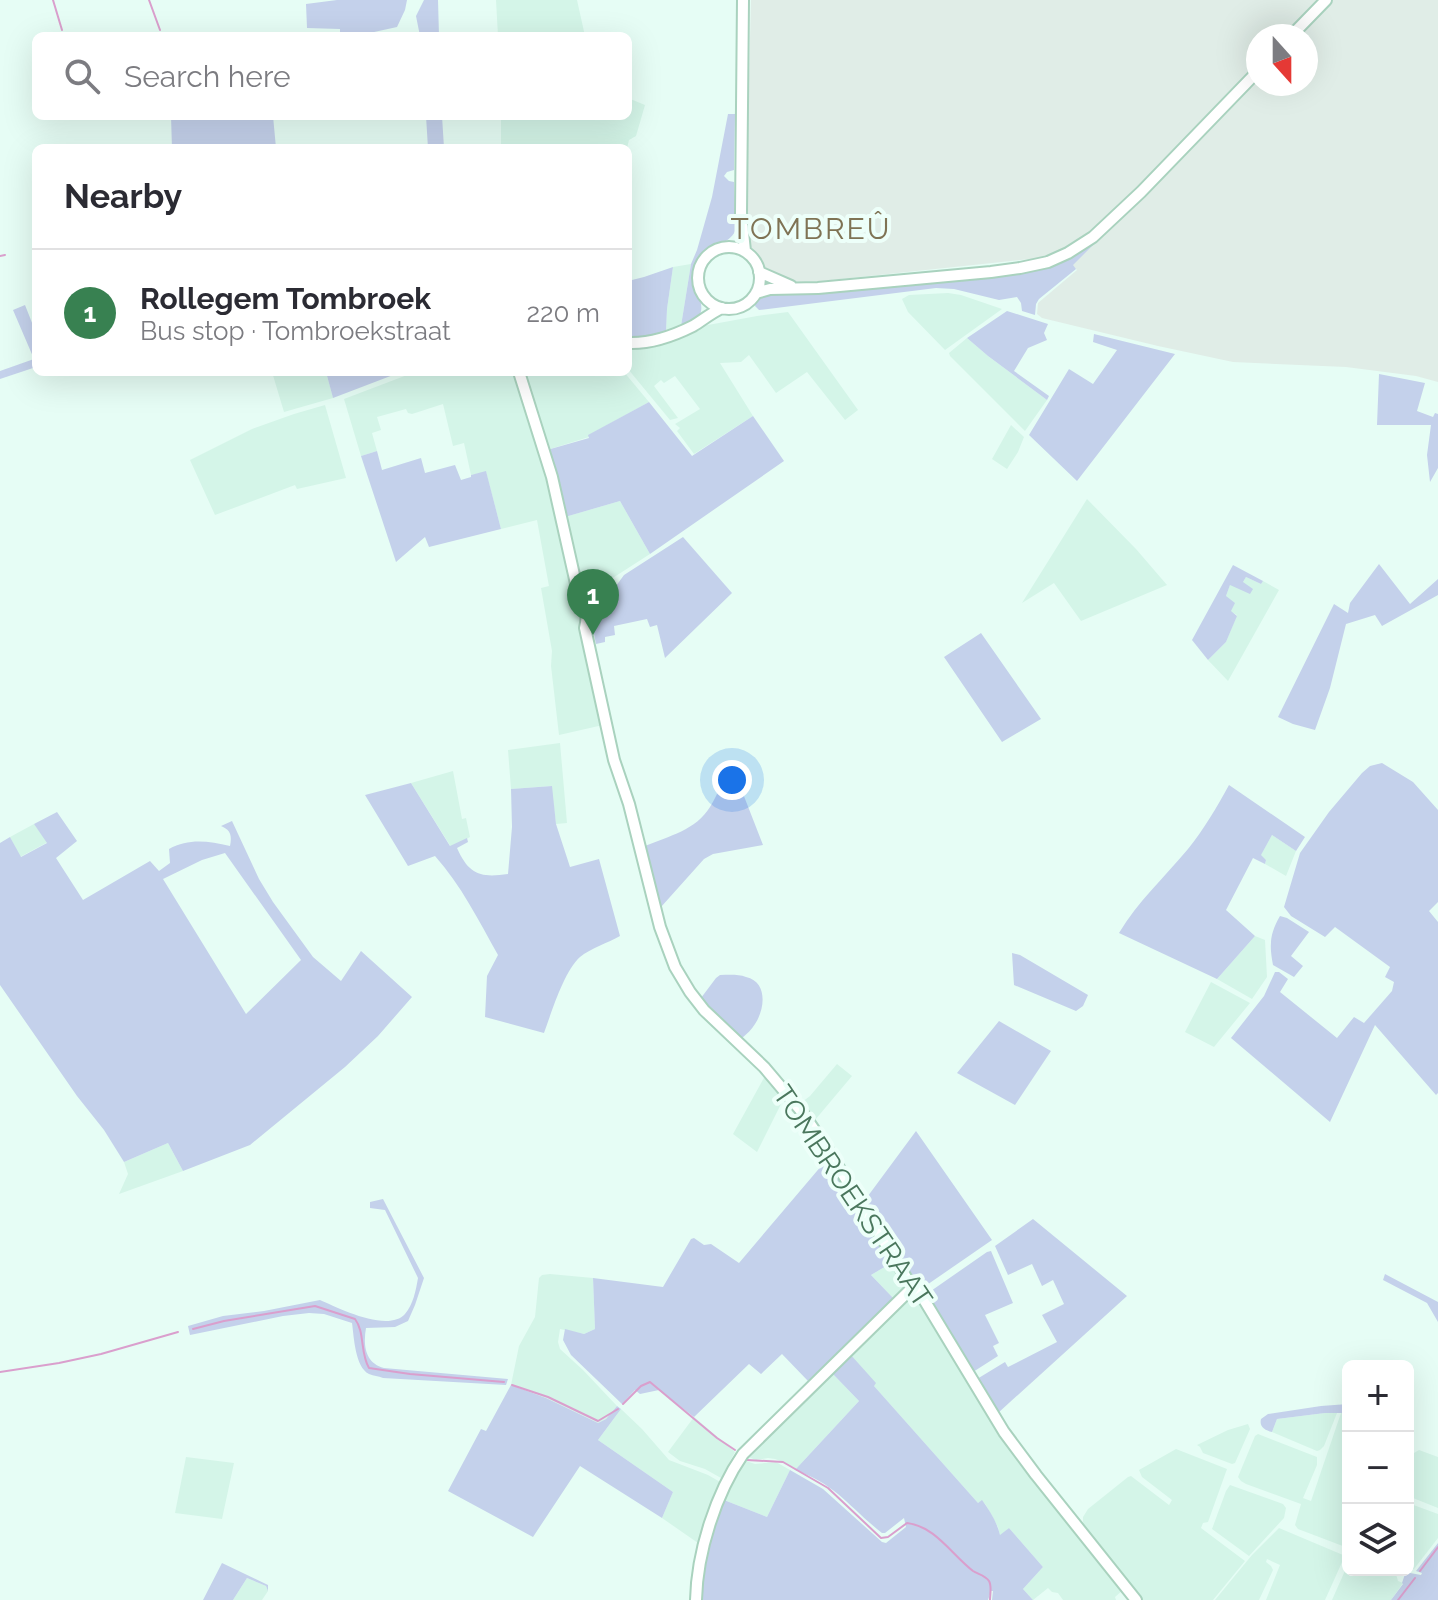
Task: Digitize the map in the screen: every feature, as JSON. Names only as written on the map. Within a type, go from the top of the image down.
[{"type":"street","points":[[743,0],[741,213],[745,251]]},
{"type":"street","points":[[1303,24],[1326,0]]},
{"type":"street","points":[[756,293],[770,289],[818,288],[1020,268],[1048,262],[1093,237],[1246,83]]},
{"type":"street","points":[[695,324],[702,314],[704,297],[698,280],[700,266],[710,253],[725,247],[735,236],[741,213]]},
{"type":"street","points":[[704,297],[722,308],[736,308],[747,303],[756,293],[760,280],[754,259],[745,251],[725,247]]},
{"type":"street","points":[[759,272],[793,287]]},
{"type":"street","points":[[632,343],[654,341],[695,324],[722,308]]},
{"type":"street","name":"TOMBROEKSTRAAT","points":[[520,376],[552,477],[581,606],[587,618],[585,628],[619,760],[619,773],[663,938],[672,960],[683,981],[709,1015],[764,1067],[802,1112],[923,1298],[1004,1432],[1136,1600]]},
{"type":"street","points":[[696,1600],[697,1571],[703,1546],[726,1482],[743,1454],[913,1287]]},
{"type":"shaded area","points":[[337,0],[407,0],[397,27],[374,32],[307,28],[306,4]]},
{"type":"shaded area","points":[[424,0],[438,0],[439,32],[419,32],[416,16]]},
{"type":"shaded area","points":[[496,0],[577,0],[584,32],[498,32]]},
{"type":"shaded area","points":[[751,0],[1438,0],[1438,382],[1346,367],[1233,362],[1042,318],[1037,314],[1038,303],[1077,270],[1072,265],[1057,272],[1049,257],[789,282],[770,275],[748,244],[745,232]]},
{"type":"shaded area","points":[[632,100],[645,105],[636,136],[628,144],[501,144],[501,120],[632,120]]},
{"type":"shaded area","points":[[728,114],[735,114],[734,170],[724,176],[734,182],[735,231],[698,260],[695,277],[701,309],[693,322],[681,326],[691,264],[712,197]]},
{"type":"shaded area","points":[[171,120],[273,120],[276,144],[172,144]]},
{"type":"shaded area","points":[[426,120],[442,120],[444,144],[428,144]]},
{"type":"shaded area","points":[[1094,244],[1073,265],[1076,269],[1039,299],[1035,315],[1022,311],[1017,297],[999,300],[936,288],[759,310],[755,306],[766,293],[825,293],[1031,272],[1058,264]]},
{"type":"shaded area","points":[[691,264],[681,326],[666,332],[673,267]]},
{"type":"shaded area","points":[[673,267],[666,332],[643,339],[632,338],[632,280]]},
{"type":"shaded area","points":[[948,293],[1002,309],[945,350],[908,312],[902,299],[909,295]]},
{"type":"shaded area","points":[[25,305],[32,323],[32,354],[13,310]]},
{"type":"shaded area","points":[[1007,311],[1048,324],[1044,333],[1047,340],[1028,348],[1014,371],[1049,396],[1047,400],[967,338]]},
{"type":"shaded area","points":[[788,312],[858,410],[845,420],[807,372],[776,393],[749,355],[741,362],[720,363],[753,416],[694,454],[675,424],[700,409],[675,376],[664,383],[661,380],[654,386],[678,418],[670,420],[632,374],[632,348],[647,347],[691,329]]},
{"type":"shaded area","points":[[1094,334],[1175,354],[1077,481],[1029,435],[1069,369],[1093,384],[1117,350],[1093,342]]},
{"type":"shaded area","points":[[967,338],[1047,400],[1025,431],[950,356],[949,353]]},
{"type":"shaded area","points":[[32,360],[32,368],[0,379],[0,371]]},
{"type":"shaded area","points":[[1379,374],[1425,383],[1417,411],[1433,417],[1435,413],[1438,414],[1438,468],[1430,482],[1427,455],[1431,425],[1377,425]]},
{"type":"shaded area","points":[[273,376],[327,376],[333,398],[284,412]]},
{"type":"shaded area","points":[[327,376],[391,376],[333,398]]},
{"type":"shaded area","points":[[404,376],[518,376],[538,435],[573,579],[603,725],[559,735],[552,651],[541,588],[549,586],[537,520],[501,529],[486,472],[471,475],[464,443],[453,446],[443,404],[412,414],[406,409],[377,417],[381,430],[372,433],[377,451],[361,456],[344,399]]},
{"type":"shaded area","points":[[524,376],[627,376],[649,402],[589,437],[547,450]]},
{"type":"shaded area","points":[[649,402],[692,456],[753,416],[784,461],[650,554],[620,501],[565,517],[547,450],[589,438],[588,435]]},
{"type":"shaded area","points":[[325,405],[346,478],[297,489],[295,485],[215,515],[190,460],[252,429]]},
{"type":"shaded area","points":[[1011,425],[1024,437],[1007,469],[992,459]]},
{"type":"shaded area","points":[[377,451],[382,470],[421,458],[425,473],[455,465],[461,480],[486,471],[501,529],[429,547],[425,537],[396,562],[361,456]]},
{"type":"shaded area","points":[[1087,499],[1167,585],[1081,621],[1054,583],[1022,603]]},
{"type":"shaded area","points":[[620,501],[650,554],[608,581],[585,605],[565,517]]},
{"type":"shaded area","points":[[683,537],[732,593],[665,658],[657,625],[650,627],[647,619],[614,626],[615,635],[605,637],[605,642],[596,644],[592,624],[608,595],[605,592],[612,584],[616,586],[624,575]]},
{"type":"shaded area","points":[[1379,564],[1410,604],[1438,579],[1438,595],[1382,626],[1375,615],[1346,624],[1330,688],[1315,730],[1278,717],[1334,604],[1348,613],[1350,603]]},
{"type":"shaded area","points":[[1233,565],[1263,581],[1261,584],[1246,577],[1243,582],[1253,589],[1250,594],[1230,585],[1226,596],[1235,603],[1231,611],[1237,616],[1226,642],[1208,660],[1192,640]]},
{"type":"shaded area","points":[[1246,577],[1261,584],[1263,581],[1279,590],[1228,681],[1208,660],[1226,642],[1237,615],[1230,611],[1226,596],[1230,585],[1243,582]]},
{"type":"shaded area","points":[[981,633],[1041,719],[1002,742],[944,657]]},
{"type":"shaded area","points":[[560,743],[567,823],[556,824],[551,786],[511,789],[508,750]]},
{"type":"shaded area","points":[[1382,763],[1413,782],[1438,810],[1438,902],[1429,911],[1438,922],[1438,1093],[1436,1095],[1375,1025],[1330,1122],[1231,1038],[1264,996],[1275,972],[1288,979],[1280,992],[1337,1038],[1354,1017],[1364,1023],[1392,991],[1394,982],[1385,977],[1390,967],[1335,927],[1325,937],[1291,916],[1284,907],[1300,853],[1362,773],[1370,766]]},
{"type":"shaded area","points":[[733,768],[763,845],[713,854],[704,859],[661,907],[645,846],[681,831],[704,815]]},
{"type":"shaded area","points":[[453,771],[462,819],[466,818],[470,837],[451,847],[411,783]]},
{"type":"shaded area","points":[[411,783],[450,846],[467,838],[468,842],[457,848],[466,864],[477,873],[508,874],[511,789],[552,786],[556,824],[570,867],[599,859],[620,936],[589,951],[574,964],[544,1033],[485,1017],[487,976],[498,955],[469,904],[435,856],[408,866],[365,795]]},
{"type":"shaded area","points":[[1229,785],[1305,837],[1296,851],[1272,835],[1261,855],[1266,860],[1265,864],[1253,858],[1226,910],[1255,936],[1217,979],[1119,933],[1194,841]]},
{"type":"shaded area","points":[[57,812],[77,841],[56,858],[83,900],[150,861],[159,871],[170,863],[169,849],[184,843],[230,846],[230,834],[221,826],[232,821],[259,879],[313,957],[341,981],[361,951],[412,997],[378,1036],[345,1067],[250,1145],[183,1171],[168,1143],[124,1162],[0,985],[0,843],[10,837],[21,857],[47,843],[34,824]],"holes":[[[225,853],[301,960],[246,1014],[163,879],[202,860]]]},
{"type":"shaded area","points":[[34,824],[48,842],[20,857],[10,837]]},
{"type":"shaded area","points":[[1272,835],[1296,851],[1286,876],[1265,864],[1266,860],[1260,856]]},
{"type":"shaded area","points":[[1280,916],[1309,932],[1291,956],[1303,966],[1294,977],[1273,965],[1271,939]]},
{"type":"shaded area","points":[[1255,936],[1265,940],[1267,977],[1252,999],[1217,979]]},
{"type":"shaded area","points":[[1012,953],[1088,995],[1083,1006],[1076,1011],[1014,985]]},
{"type":"shaded area","points":[[720,975],[746,977],[758,984],[761,990],[762,1004],[758,1018],[742,1038],[701,998]]},
{"type":"shaded area","points":[[1211,982],[1250,1003],[1214,1047],[1185,1032]]},
{"type":"shaded area","points":[[999,1021],[1051,1051],[1015,1105],[957,1073]]},
{"type":"shaded area","points":[[837,1064],[852,1076],[815,1120],[802,1102]]},
{"type":"shaded area","points":[[765,1076],[784,1098],[757,1152],[733,1134]]},
{"type":"shaded area","points":[[916,1131],[992,1240],[921,1289],[865,1200]]},
{"type":"shaded area","points":[[168,1143],[183,1171],[119,1194],[128,1174],[124,1162]]},
{"type":"shaded area","points":[[828,1158],[893,1262],[871,1275],[895,1300],[808,1381],[782,1354],[761,1374],[749,1364],[694,1417],[659,1390],[640,1394],[635,1390],[622,1404],[571,1355],[563,1340],[565,1329],[584,1334],[595,1329],[593,1278],[663,1287],[694,1238],[704,1245],[711,1244],[739,1263]]},
{"type":"shaded area","points":[[383,1199],[424,1278],[408,1321],[395,1327],[366,1328],[365,1347],[369,1358],[384,1368],[508,1379],[506,1385],[383,1378],[369,1374],[358,1358],[352,1323],[324,1314],[283,1316],[190,1335],[188,1326],[223,1316],[320,1300],[375,1320],[397,1319],[405,1314],[412,1302],[418,1278],[385,1210],[370,1208],[370,1202]]},
{"type":"shaded area","points":[[1033,1219],[1127,1296],[998,1413],[977,1379],[1005,1362],[1008,1367],[1057,1342],[1042,1315],[1064,1304],[1053,1280],[1042,1286],[1032,1264],[1008,1275],[995,1246]]},
{"type":"shaded area","points":[[991,1251],[1013,1303],[985,1315],[999,1343],[993,1346],[998,1356],[973,1372],[928,1293]]},
{"type":"shaded area","points":[[893,1262],[905,1285],[905,1290],[895,1300],[871,1275]]},
{"type":"shaded area","points":[[550,1274],[593,1278],[595,1329],[584,1334],[560,1329],[558,1342],[560,1349],[617,1406],[598,1423],[511,1385],[519,1346],[535,1317],[539,1278]]},
{"type":"shaded area","points":[[1385,1274],[1438,1302],[1438,1322],[1427,1303],[1383,1280]]},
{"type":"shaded area","points":[[911,1294],[919,1300],[981,1403],[1123,1590],[1115,1597],[1116,1600],[1063,1600],[1048,1588],[1033,1600],[1023,1589],[1043,1567],[1009,1528],[1000,1536],[986,1505],[982,1501],[978,1503],[874,1386],[850,1354]]},
{"type":"shaded area","points":[[850,1354],[876,1383],[874,1386],[978,1503],[982,1500],[1000,1535],[1009,1528],[1043,1567],[1023,1589],[1033,1600],[992,1600],[991,1591],[988,1600],[700,1600],[704,1562],[724,1500],[767,1517],[790,1470],[823,1489],[882,1542],[886,1543],[906,1527],[904,1518],[882,1533],[832,1489],[795,1470],[859,1401],[831,1372]]},
{"type":"shaded area","points":[[831,1372],[859,1401],[795,1470],[775,1459],[756,1460],[746,1456]]},
{"type":"shaded area","points":[[511,1385],[598,1423],[617,1406],[621,1409],[598,1440],[673,1492],[662,1518],[580,1466],[533,1537],[448,1491],[481,1429],[486,1431]]},
{"type":"shaded area","points":[[1342,1404],[1342,1413],[1277,1419],[1272,1432],[1261,1424],[1261,1419],[1268,1414]]},
{"type":"shaded area","points":[[621,1409],[669,1460],[722,1483],[698,1543],[662,1518],[673,1492],[598,1440]]},
{"type":"shaded area","points":[[1337,1413],[1320,1450],[1272,1432],[1277,1419]]},
{"type":"shaded area","points":[[1341,1413],[1342,1546],[1298,1529],[1295,1525],[1301,1504],[1246,1484],[1238,1477],[1258,1434],[1317,1457],[1317,1465],[1303,1498],[1311,1501]]},
{"type":"shaded area","points":[[694,1417],[735,1452],[721,1478],[680,1461],[668,1452]]},
{"type":"shaded area","points":[[1248,1424],[1250,1429],[1235,1463],[1203,1453],[1197,1445],[1228,1430]]},
{"type":"shaded area","points":[[1176,1449],[1227,1469],[1208,1522],[1203,1523],[1201,1528],[1245,1561],[1213,1600],[1142,1600],[1086,1530],[1083,1522],[1088,1509],[1131,1476],[1169,1505],[1172,1500],[1142,1477],[1139,1470]]},
{"type":"shaded area","points":[[1419,1450],[1438,1457],[1438,1508],[1414,1498],[1414,1453]]},
{"type":"shaded area","points":[[186,1457],[234,1463],[222,1519],[175,1513]]},
{"type":"shaded area","points":[[743,1460],[755,1464],[776,1462],[790,1470],[767,1517],[724,1500],[732,1477]]},
{"type":"shaded area","points":[[1230,1485],[1283,1504],[1286,1508],[1284,1518],[1249,1556],[1212,1529]]},
{"type":"shaded area","points":[[1414,1505],[1438,1514],[1438,1538],[1414,1569]]},
{"type":"shaded area","points":[[1279,1528],[1342,1555],[1342,1562],[1325,1600],[1266,1600],[1280,1565],[1267,1559],[1273,1570],[1259,1600],[1215,1600]]},
{"type":"shaded area","points":[[1438,1543],[1438,1600],[1391,1600],[1403,1584],[1404,1576],[1421,1575],[1416,1571]]},
{"type":"shaded area","points":[[222,1563],[268,1585],[268,1591],[266,1586],[247,1578],[233,1600],[203,1600]]},
{"type":"shaded area","points":[[1343,1576],[1397,1576],[1403,1583],[1391,1600],[1332,1600]]},
{"type":"shaded area","points":[[247,1578],[266,1586],[268,1591],[262,1600],[233,1600]]},
{"type":"waterway","points":[[53,0],[62,30]]},
{"type":"waterway","points":[[149,0],[160,30]]},
{"type":"waterway","points":[[0,256],[5,255]]},
{"type":"waterway","points":[[193,1329],[315,1306],[355,1319],[369,1368],[504,1382]]},
{"type":"waterway","points":[[0,1372],[101,1354],[178,1332]]},
{"type":"waterway","points":[[623,1404],[641,1386],[650,1382],[735,1450]]},
{"type":"waterway","points":[[512,1385],[548,1397],[598,1421],[618,1409]]},
{"type":"waterway","points":[[747,1460],[783,1462],[828,1488],[881,1538],[888,1537],[907,1523],[926,1530],[973,1571],[988,1579],[990,1600]]},
{"type":"waterway","points":[[1420,1571],[1438,1547]]},
{"type":"waterway","points":[[1398,1600],[1415,1578]]},
{"type":"place","name":"Rollegem Tombroek","points":[[593,635]]},
{"type":"district","name":"TOMBREÛ","points":[[811,229]]}]
